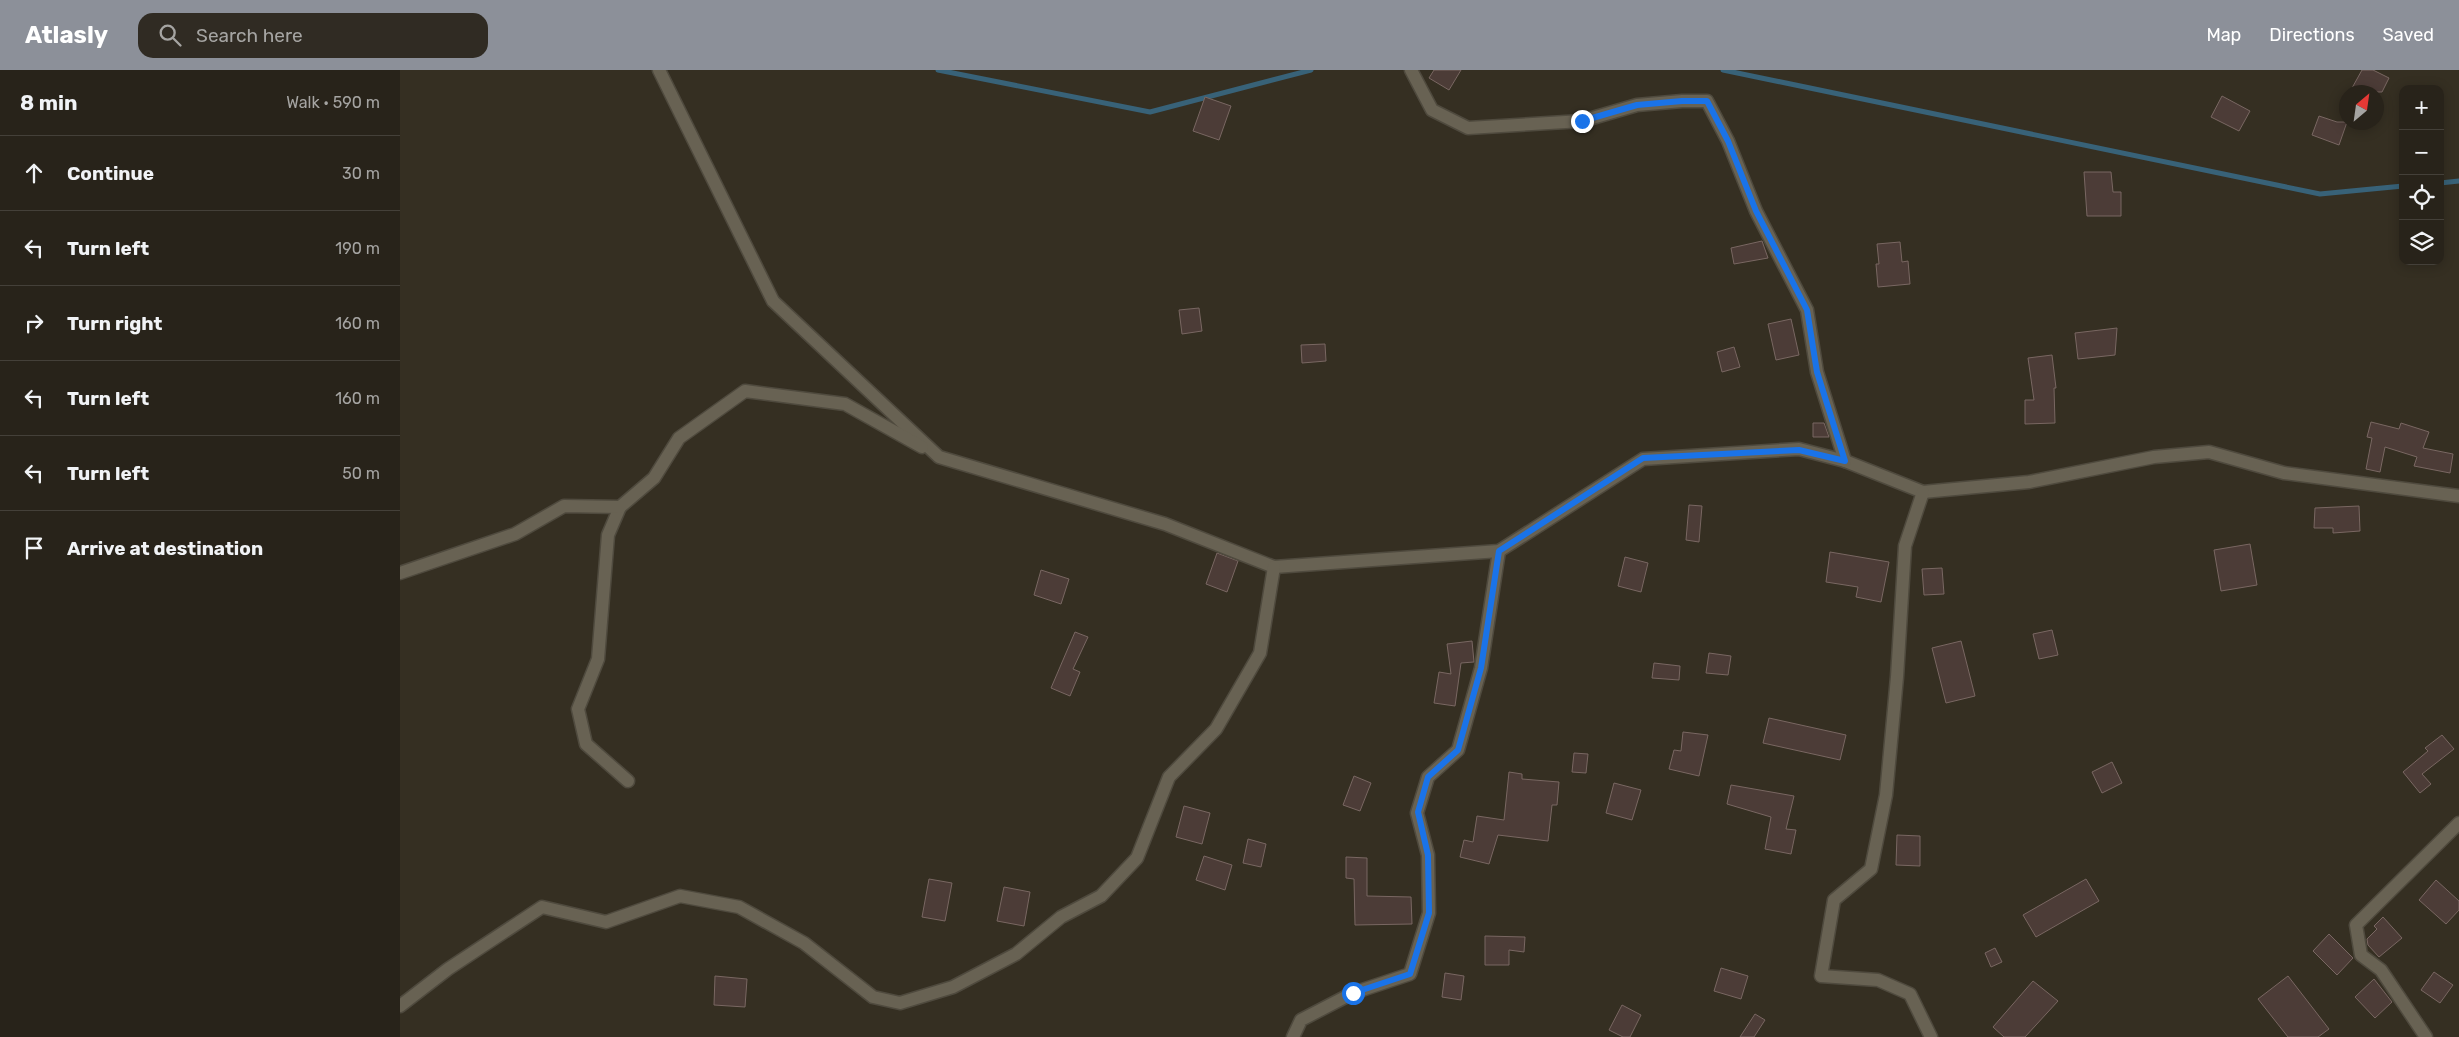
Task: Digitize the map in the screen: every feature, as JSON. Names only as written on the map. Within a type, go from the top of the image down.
[{"type":"street","points":[[659,70],[773,300],[940,457]]},
{"type":"street","points":[[1411,70],[1432,110],[1468,128],[1582,121],[1637,105],[1707,101],[1728,141],[1756,211],[1807,310],[1817,372],[1845,461]]},
{"type":"street","points":[[628,781],[586,744],[578,709],[598,659],[608,535],[620,507],[654,478],[679,438],[745,390],[845,404],[940,457],[1165,524],[1274,567],[1499,551],[1643,458],[1799,450],[1845,461],[1923,492],[2029,482],[2154,457],[2209,452],[2284,473],[2459,496]]},
{"type":"street","points":[[1923,492],[1906,546],[1897,677],[1886,795],[1871,869],[1834,900],[1821,976],[1878,980],[1910,994],[1931,1037]]},
{"type":"street","points":[[400,573],[516,534],[564,506],[620,507]]},
{"type":"street","points":[[1293,1037],[1301,1020],[1353,993],[1410,974],[1429,913],[1428,855],[1418,812],[1428,777],[1458,750],[1481,668],[1499,551]]},
{"type":"street","points":[[400,1006],[448,969],[542,907],[606,922],[680,896],[739,907],[804,943],[873,996],[900,1003],[953,987],[1016,954],[1061,916],[1100,896],[1137,858],[1169,777],[1216,729],[1260,653],[1274,567]]},
{"type":"street","points":[[2426,1037],[2381,970],[2361,955],[2356,925],[2459,823]]},
{"type":"building","points":[[1434,70],[1461,70],[1449,90],[1429,78]]},
{"type":"building","points":[[2362,70],[2373,70],[2389,78],[2384,88],[2384,85],[2354,85]]},
{"type":"building","points":[[2222,96],[2250,111],[2239,131],[2211,117]]},
{"type":"building","points":[[1205,97],[1231,106],[1219,140],[1193,131]]},
{"type":"building","points":[[2319,116],[2339,122],[2339,130],[2344,130],[2339,145],[2312,135]]},
{"type":"building","points":[[2084,172],[2111,172],[2113,192],[2121,192],[2121,216],[2087,216]]},
{"type":"building","points":[[1762,241],[1768,258],[1734,264],[1731,248]]},
{"type":"building","points":[[1900,242],[1902,262],[1908,261],[1910,284],[1878,287],[1876,264],[1879,264],[1877,244]]},
{"type":"building","points":[[1199,308],[1202,331],[1182,334],[1179,310]]},
{"type":"building","points":[[1791,319],[1799,355],[1776,360],[1768,324]]},
{"type":"building","points":[[2117,328],[2115,355],[2078,359],[2075,333]]},
{"type":"building","points":[[1325,344],[1326,361],[1302,363],[1301,345]]},
{"type":"building","points":[[1734,347],[1740,367],[1722,372],[1717,352]]},
{"type":"building","points":[[2052,355],[2056,388],[2054,388],[2055,423],[2025,424],[2025,400],[2034,400],[2028,358]]},
{"type":"building","points":[[2371,422],[2399,429],[2401,423],[2429,432],[2423,448],[2453,454],[2450,473],[2414,466],[2417,457],[2385,447],[2380,472],[2366,469],[2372,438],[2367,437]]},
{"type":"building","points":[[1813,423],[1824,423],[1829,437],[1813,437]]},
{"type":"building","points":[[1689,505],[1702,506],[1699,542],[1686,540]]},
{"type":"building","points":[[2359,506],[2360,531],[2333,533],[2333,528],[2314,528],[2315,508]]},
{"type":"building","points":[[2250,544],[2257,585],[2221,591],[2214,550]]},
{"type":"building","points":[[1830,552],[1889,562],[1881,602],[1856,597],[1858,587],[1826,582]]},
{"type":"building","points":[[1217,553],[1238,561],[1227,592],[1206,584]]},
{"type":"building","points":[[1625,557],[1648,563],[1641,592],[1618,586]]},
{"type":"building","points":[[1942,568],[1944,594],[1924,595],[1922,569]]},
{"type":"building","points":[[1041,570],[1069,579],[1061,604],[1034,595]]},
{"type":"building","points":[[2052,630],[2058,655],[2039,659],[2033,634]]},
{"type":"building","points":[[1075,632],[1088,637],[1073,669],[1080,672],[1070,696],[1051,688]]},
{"type":"building","points":[[1472,641],[1474,662],[1461,663],[1455,706],[1434,703],[1439,672],[1451,674],[1447,644]]},
{"type":"building","points":[[1961,641],[1975,696],[1946,703],[1932,648]]},
{"type":"building","points":[[1709,653],[1731,656],[1728,675],[1706,673]]},
{"type":"building","points":[[1654,663],[1680,666],[1679,680],[1652,678]]},
{"type":"building","points":[[1769,718],[1846,735],[1840,760],[1763,743]]},
{"type":"building","points":[[1683,732],[1708,735],[1699,776],[1669,769],[1674,750],[1681,751]]},
{"type":"building","points":[[2442,735],[2454,749],[2422,774],[2431,784],[2420,793],[2403,772],[2428,751],[2425,748]]},
{"type":"building","points":[[1574,753],[1588,754],[1586,773],[1572,772]]},
{"type":"building","points":[[2112,762],[2122,783],[2102,793],[2092,772]]},
{"type":"building","points":[[1509,772],[1522,774],[1522,779],[1559,782],[1557,805],[1552,805],[1548,841],[1498,835],[1489,864],[1460,857],[1464,840],[1473,842],[1477,816],[1504,820]]},
{"type":"building","points":[[1354,776],[1371,783],[1360,811],[1343,805]]},
{"type":"building","points":[[1614,783],[1641,790],[1632,820],[1606,813]]},
{"type":"building","points":[[1731,785],[1794,796],[1786,829],[1796,830],[1791,854],[1765,849],[1771,817],[1727,804]]},
{"type":"building","points":[[1184,806],[1210,813],[1202,844],[1176,837]]},
{"type":"building","points":[[1897,835],[1920,836],[1920,866],[1896,865]]},
{"type":"building","points":[[1248,839],[1266,844],[1261,867],[1243,863]]},
{"type":"building","points":[[1204,856],[1232,865],[1225,890],[1196,880]]},
{"type":"building","points":[[1346,857],[1367,858],[1367,896],[1411,897],[1412,924],[1355,925],[1354,879],[1346,878]]},
{"type":"building","points":[[929,879],[952,883],[945,921],[922,917]]},
{"type":"building","points":[[2086,879],[2099,901],[2036,937],[2023,915]]},
{"type":"building","points":[[2436,880],[2459,901],[2459,910],[2446,924],[2419,900]]},
{"type":"building","points":[[1004,887],[1030,892],[1024,926],[997,921]]},
{"type":"building","points":[[2383,917],[2402,938],[2379,957],[2368,945],[2367,939],[2377,929],[2374,926]]},
{"type":"building","points":[[2329,934],[2353,958],[2337,975],[2313,951]]},
{"type":"building","points":[[1485,936],[1525,937],[1524,952],[1509,950],[1509,965],[1485,965]]},
{"type":"building","points":[[1995,948],[2002,962],[1991,967],[1985,953]]},
{"type":"building","points":[[1721,968],[1748,976],[1741,999],[1714,991]]},
{"type":"building","points":[[2434,972],[2453,985],[2440,1003],[2421,990]]},
{"type":"building","points":[[1445,973],[1464,976],[1461,1000],[1442,997]]},
{"type":"building","points":[[715,976],[747,979],[745,1007],[714,1005]]},
{"type":"building","points":[[2288,976],[2329,1029],[2318,1037],[2288,1037],[2258,999]]},
{"type":"building","points":[[2374,979],[2392,1002],[2375,1018],[2355,997]]},
{"type":"building","points":[[2033,981],[2058,1001],[2025,1037],[2004,1037],[1993,1027]]},
{"type":"building","points":[[1622,1005],[1641,1015],[1630,1037],[1623,1037],[1609,1030]]},
{"type":"building","points":[[1755,1014],[1765,1020],[1754,1037],[1740,1037]]},
{"type":"waterway","points":[[938,70],[1150,112],[1311,70]]},
{"type":"waterway","points":[[1723,70],[2320,194],[2399,186]]},
{"type":"waterway","points":[[2444,183],[2459,181]]},
{"type":"route","points":[[1353,993],[1410,974],[1429,913],[1428,855],[1418,812],[1428,777],[1458,750],[1481,668],[1499,551],[1643,458],[1799,450],[1845,461],[1817,372],[1807,310],[1756,211],[1728,141],[1707,101],[1637,105],[1582,121]]}]
